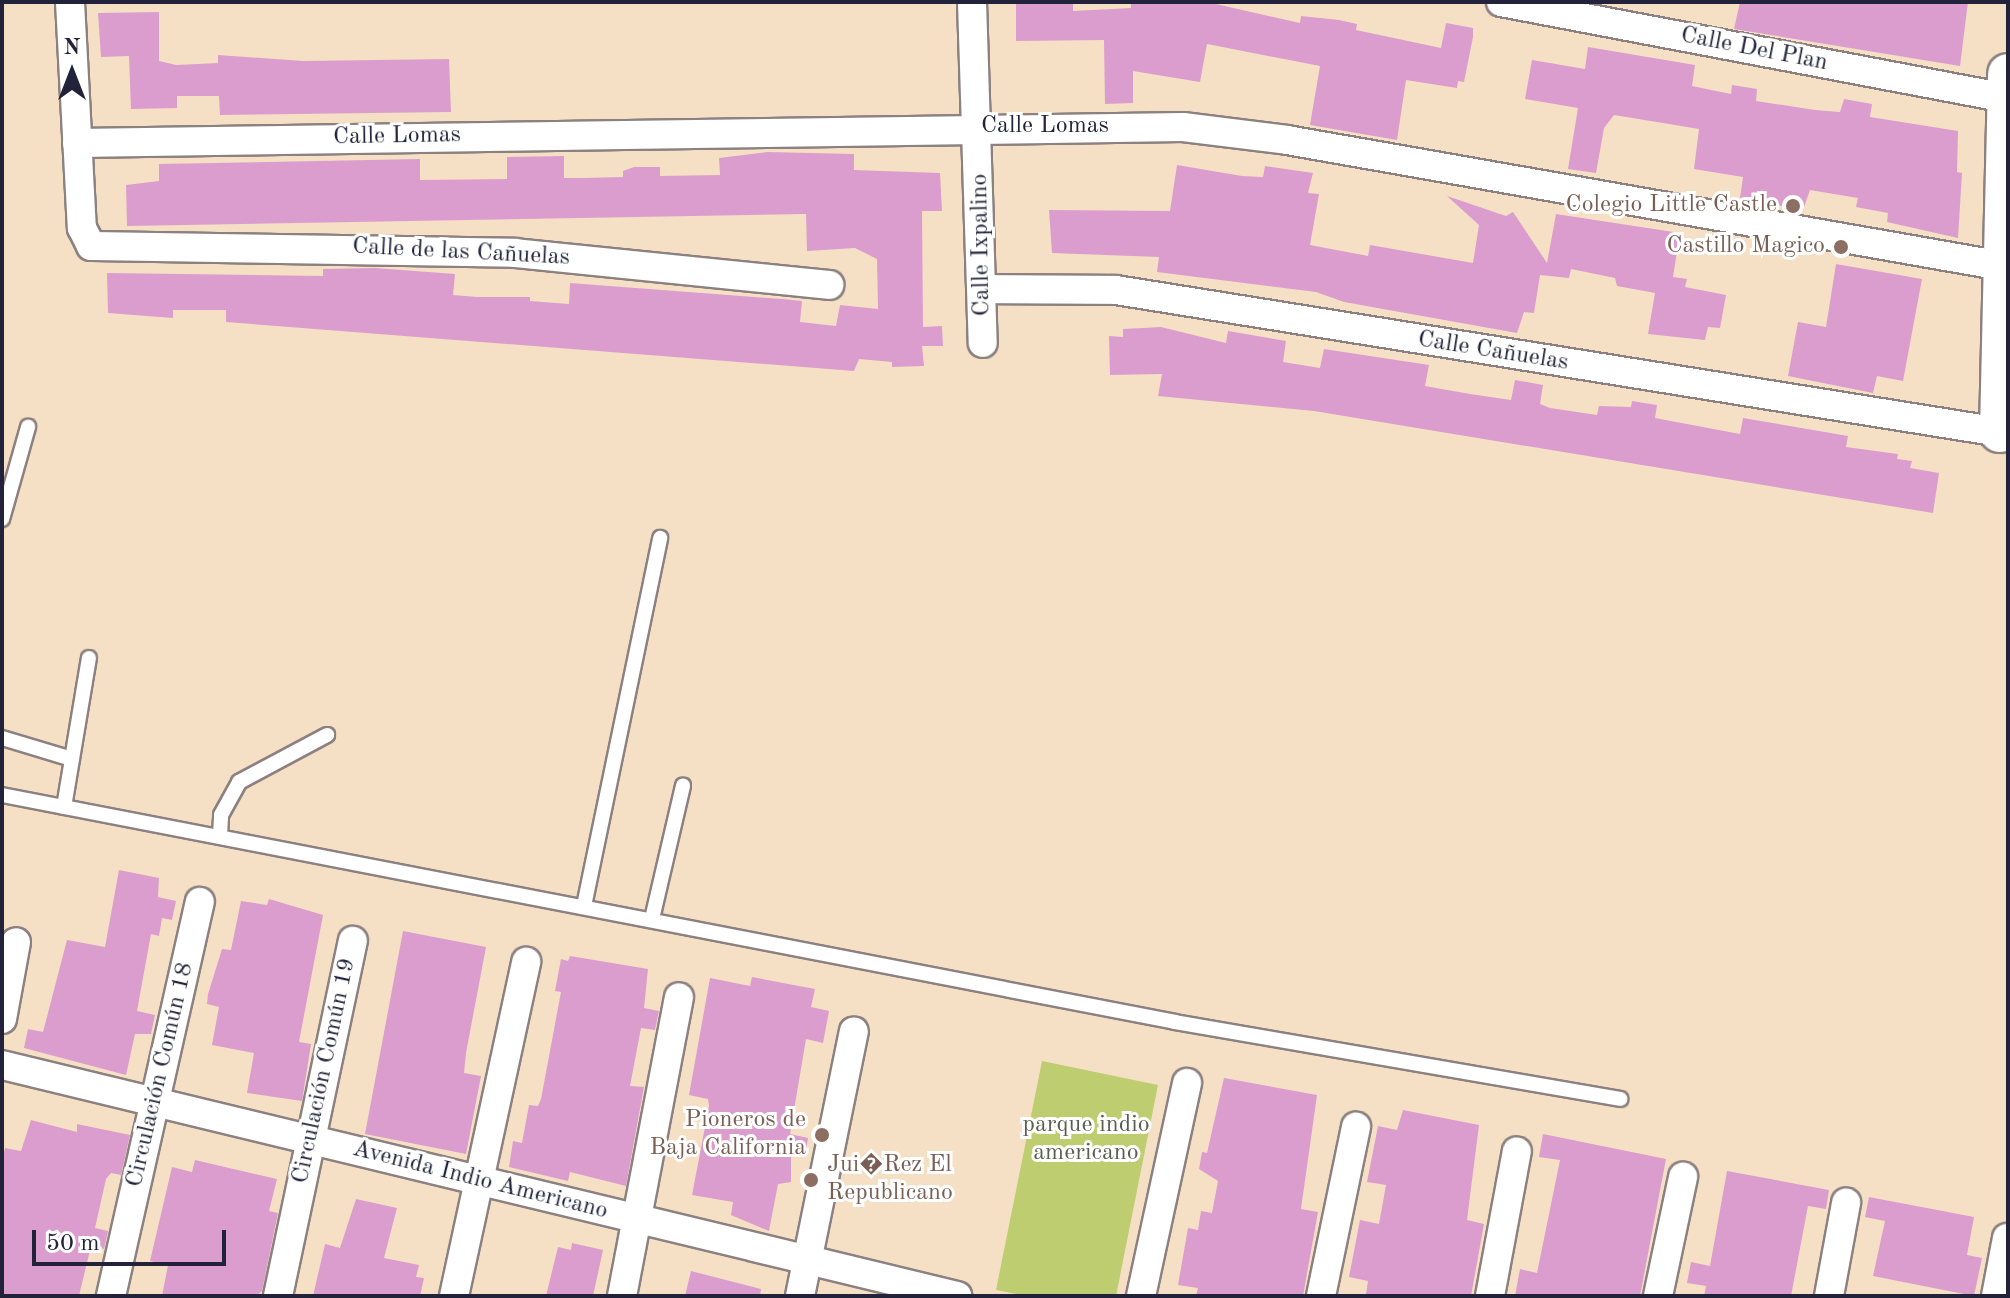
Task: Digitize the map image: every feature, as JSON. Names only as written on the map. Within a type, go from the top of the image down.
[{"type":"street","points":[[70,2],[77,143]]},
{"type":"street","name":"Calle Ixpalino","points":[[972,2],[985,289],[983,343]]},
{"type":"street","name":"Calle Del Plan","points":[[1501,2],[2007,86]]},
{"type":"street","points":[[2000,432],[2007,86]]},
{"type":"street","name":"Calle Lomas","points":[[77,143],[979,126],[1183,127],[1287,140],[2002,266]]},
{"type":"street","name":"Calle de las Cañuelas","points":[[77,143],[82,228],[91,246],[515,253],[829,285]]},
{"type":"street","name":"Calle Cañuelas","points":[[985,289],[1146,294],[2000,432]]},
{"type":"street","name":"Circulación Común 18","points":[[111,1296],[200,902]]},
{"type":"street","name":"Circulación Común 19","points":[[278,1296],[353,941]]},
{"type":"street","points":[[2,1019],[16,942]]},
{"type":"street","points":[[454,1296],[526,962]]},
{"type":"street","points":[[622,1296],[679,997]]},
{"type":"street","points":[[800,1296],[854,1031]]},
{"type":"street","name":"Avenida Indio Americano","points":[[2,1065],[957,1296]]},
{"type":"street","points":[[1141,1296],[1187,1083]]},
{"type":"street","points":[[1321,1296],[1356,1127]]},
{"type":"street","points":[[1490,1296],[1517,1151]]},
{"type":"street","points":[[1658,1296],[1683,1177]]},
{"type":"street","points":[[1829,1296],[1846,1203]]},
{"type":"street","points":[[1996,1296],[2007,1238]]},
{"type":"lane","points":[[2,519],[28,427]]},
{"type":"lane","points":[[584,906],[660,538]]},
{"type":"lane","points":[[64,807],[89,658]]},
{"type":"lane","points":[[220,836],[221,815],[239,782],[327,735]]},
{"type":"lane","points":[[2,738],[72,759]]},
{"type":"lane","points":[[652,919],[683,786]]},
{"type":"lane","points":[[2,795],[1175,1022],[1620,1099]]},
{"type":"green space","name":"parque indio americano","points":[[1042,1061],[1158,1085],[1116,1296],[1027,1296],[996,1290]]},
{"type":"building","points":[[1073,2],[1073,11],[1131,8],[1131,2],[1207,2],[1300,23],[1301,16],[1339,20],[1357,24],[1356,30],[1441,48],[1446,23],[1473,28],[1473,37],[1464,82],[1458,81],[1457,88],[1406,80],[1397,140],[1310,125],[1320,66],[1207,44],[1200,82],[1133,71],[1133,103],[1105,104],[1104,40],[1016,41],[1016,3]]},
{"type":"building","points":[[1740,2],[1968,2],[1960,66],[1734,29]]},
{"type":"building","points":[[159,12],[159,61],[176,65],[218,63],[218,55],[304,61],[449,59],[451,112],[220,115],[219,96],[177,96],[177,108],[131,109],[129,56],[101,57],[98,13]]},
{"type":"building","points":[[1588,47],[1695,65],[1692,86],[1731,94],[1732,85],[1757,89],[1756,101],[1840,112],[1844,99],[1872,104],[1870,117],[1958,131],[1957,172],[1962,173],[1958,238],[1887,222],[1888,213],[1856,207],[1858,198],[1810,190],[1803,210],[1740,198],[1743,177],[1694,169],[1699,129],[1614,115],[1604,128],[1596,173],[1568,169],[1578,108],[1525,99],[1532,60],[1585,69]]},
{"type":"building","points":[[767,152],[854,154],[854,170],[940,173],[942,211],[922,211],[923,327],[942,326],[943,346],[922,346],[924,366],[892,367],[892,362],[859,359],[854,371],[226,322],[226,310],[173,310],[173,318],[108,313],[107,273],[323,276],[323,269],[375,268],[455,274],[453,295],[477,297],[530,297],[530,301],[569,304],[570,283],[782,299],[802,301],[800,322],[836,326],[840,305],[878,309],[877,259],[855,248],[807,251],[806,214],[127,226],[126,185],[159,181],[159,164],[420,159],[420,180],[507,179],[507,157],[564,156],[564,178],[583,178],[623,177],[623,171],[634,167],[660,167],[660,176],[720,175],[719,158]]},
{"type":"building","points":[[1177,165],[1242,176],[1263,177],[1265,166],[1313,173],[1308,193],[1319,194],[1310,245],[1368,256],[1370,245],[1473,263],[1479,225],[1447,196],[1506,216],[1513,212],[1547,263],[1556,214],[1680,233],[1673,277],[1687,279],[1685,287],[1726,295],[1720,328],[1708,327],[1705,340],[1648,334],[1655,293],[1617,286],[1615,278],[1571,269],[1569,278],[1540,275],[1534,313],[1524,312],[1517,333],[1344,302],[1316,292],[1157,272],[1159,257],[1052,253],[1049,210],[1170,211]]},
{"type":"building","points":[[1836,264],[1922,279],[1903,381],[1877,376],[1873,393],[1788,376],[1798,322],[1826,327]]},
{"type":"building","points":[[1161,327],[1226,343],[1228,331],[1286,341],[1283,362],[1320,368],[1324,349],[1429,365],[1425,386],[1470,394],[1511,400],[1515,380],[1543,385],[1540,404],[1550,408],[1597,415],[1599,406],[1631,407],[1632,401],[1657,405],[1655,418],[1740,434],[1743,418],[1848,436],[1846,447],[1898,454],[1897,459],[1912,461],[1910,468],[1939,473],[1933,513],[1314,411],[1158,396],[1162,374],[1110,375],[1109,336],[1123,337],[1123,329]]},
{"type":"building","points":[[119,870],[159,878],[158,897],[176,901],[172,920],[162,918],[159,936],[151,934],[137,1011],[155,1015],[151,1034],[135,1034],[126,1075],[24,1048],[28,1029],[43,1032],[67,940],[105,947]]},
{"type":"building","points":[[269,899],[323,915],[299,1042],[311,1044],[302,1101],[247,1093],[254,1053],[212,1045],[219,1007],[207,1004],[208,994],[222,949],[231,950],[241,901],[267,905]]},
{"type":"building","points":[[403,931],[486,947],[464,1073],[481,1076],[466,1154],[365,1134]]},
{"type":"building","points":[[570,956],[648,969],[644,1008],[659,1011],[655,1030],[641,1028],[630,1086],[644,1087],[626,1186],[570,1172],[568,1181],[509,1167],[513,1141],[522,1143],[529,1105],[538,1106],[541,1099],[561,992],[555,991],[561,959],[568,961]]},
{"type":"building","points":[[752,977],[815,989],[811,1007],[829,1011],[823,1043],[806,1039],[790,1134],[808,1138],[805,1157],[791,1154],[791,1182],[778,1184],[769,1231],[731,1215],[733,1202],[692,1195],[709,1106],[708,1099],[689,1095],[710,978],[750,986]]},
{"type":"building","points":[[1224,1078],[1317,1095],[1301,1209],[1318,1212],[1303,1296],[1196,1296],[1198,1288],[1178,1285],[1188,1228],[1198,1230],[1201,1211],[1212,1213],[1218,1181],[1199,1169],[1202,1152],[1207,1153]]},
{"type":"building","points":[[1403,1110],[1479,1125],[1467,1220],[1484,1224],[1471,1296],[1366,1294],[1368,1281],[1349,1277],[1360,1220],[1379,1224],[1386,1185],[1367,1182],[1378,1126],[1397,1130]]},
{"type":"building","points":[[31,1120],[77,1132],[77,1124],[130,1135],[121,1175],[111,1173],[106,1179],[95,1228],[108,1231],[104,1249],[91,1246],[79,1296],[2,1296],[2,1160],[5,1148],[21,1151]]},
{"type":"building","points":[[1543,1134],[1666,1159],[1640,1296],[1515,1296],[1520,1269],[1537,1273],[1560,1160],[1539,1157]]},
{"type":"building","points":[[195,1160],[277,1179],[269,1211],[278,1213],[262,1291],[256,1296],[162,1296],[168,1265],[150,1261],[172,1167],[192,1172]]},
{"type":"building","points":[[1727,1171],[1829,1190],[1826,1209],[1808,1206],[1791,1296],[1704,1296],[1706,1286],[1687,1283],[1691,1262],[1710,1266]]},
{"type":"building","points":[[1869,1197],[1974,1217],[1967,1255],[1982,1258],[1974,1296],[1873,1276],[1885,1221],[1865,1217]]},
{"type":"building","points":[[356,1199],[397,1208],[384,1258],[419,1265],[416,1277],[424,1278],[420,1296],[313,1296],[325,1244],[340,1248]]},
{"type":"building","points":[[572,1243],[603,1250],[593,1296],[546,1296],[558,1247],[571,1250]]},
{"type":"building","points":[[691,1271],[761,1289],[760,1296],[685,1296]]},
{"type":"place","name":"Colegio Little Castle","points":[[1793,206]]},
{"type":"place","name":"Castillo Magico","points":[[1841,247]]},
{"type":"place","name":"Pioneros de Baja California","points":[[822,1135]]},
{"type":"place","name":"Jui�Rez El Republicano","points":[[811,1180]]}]
